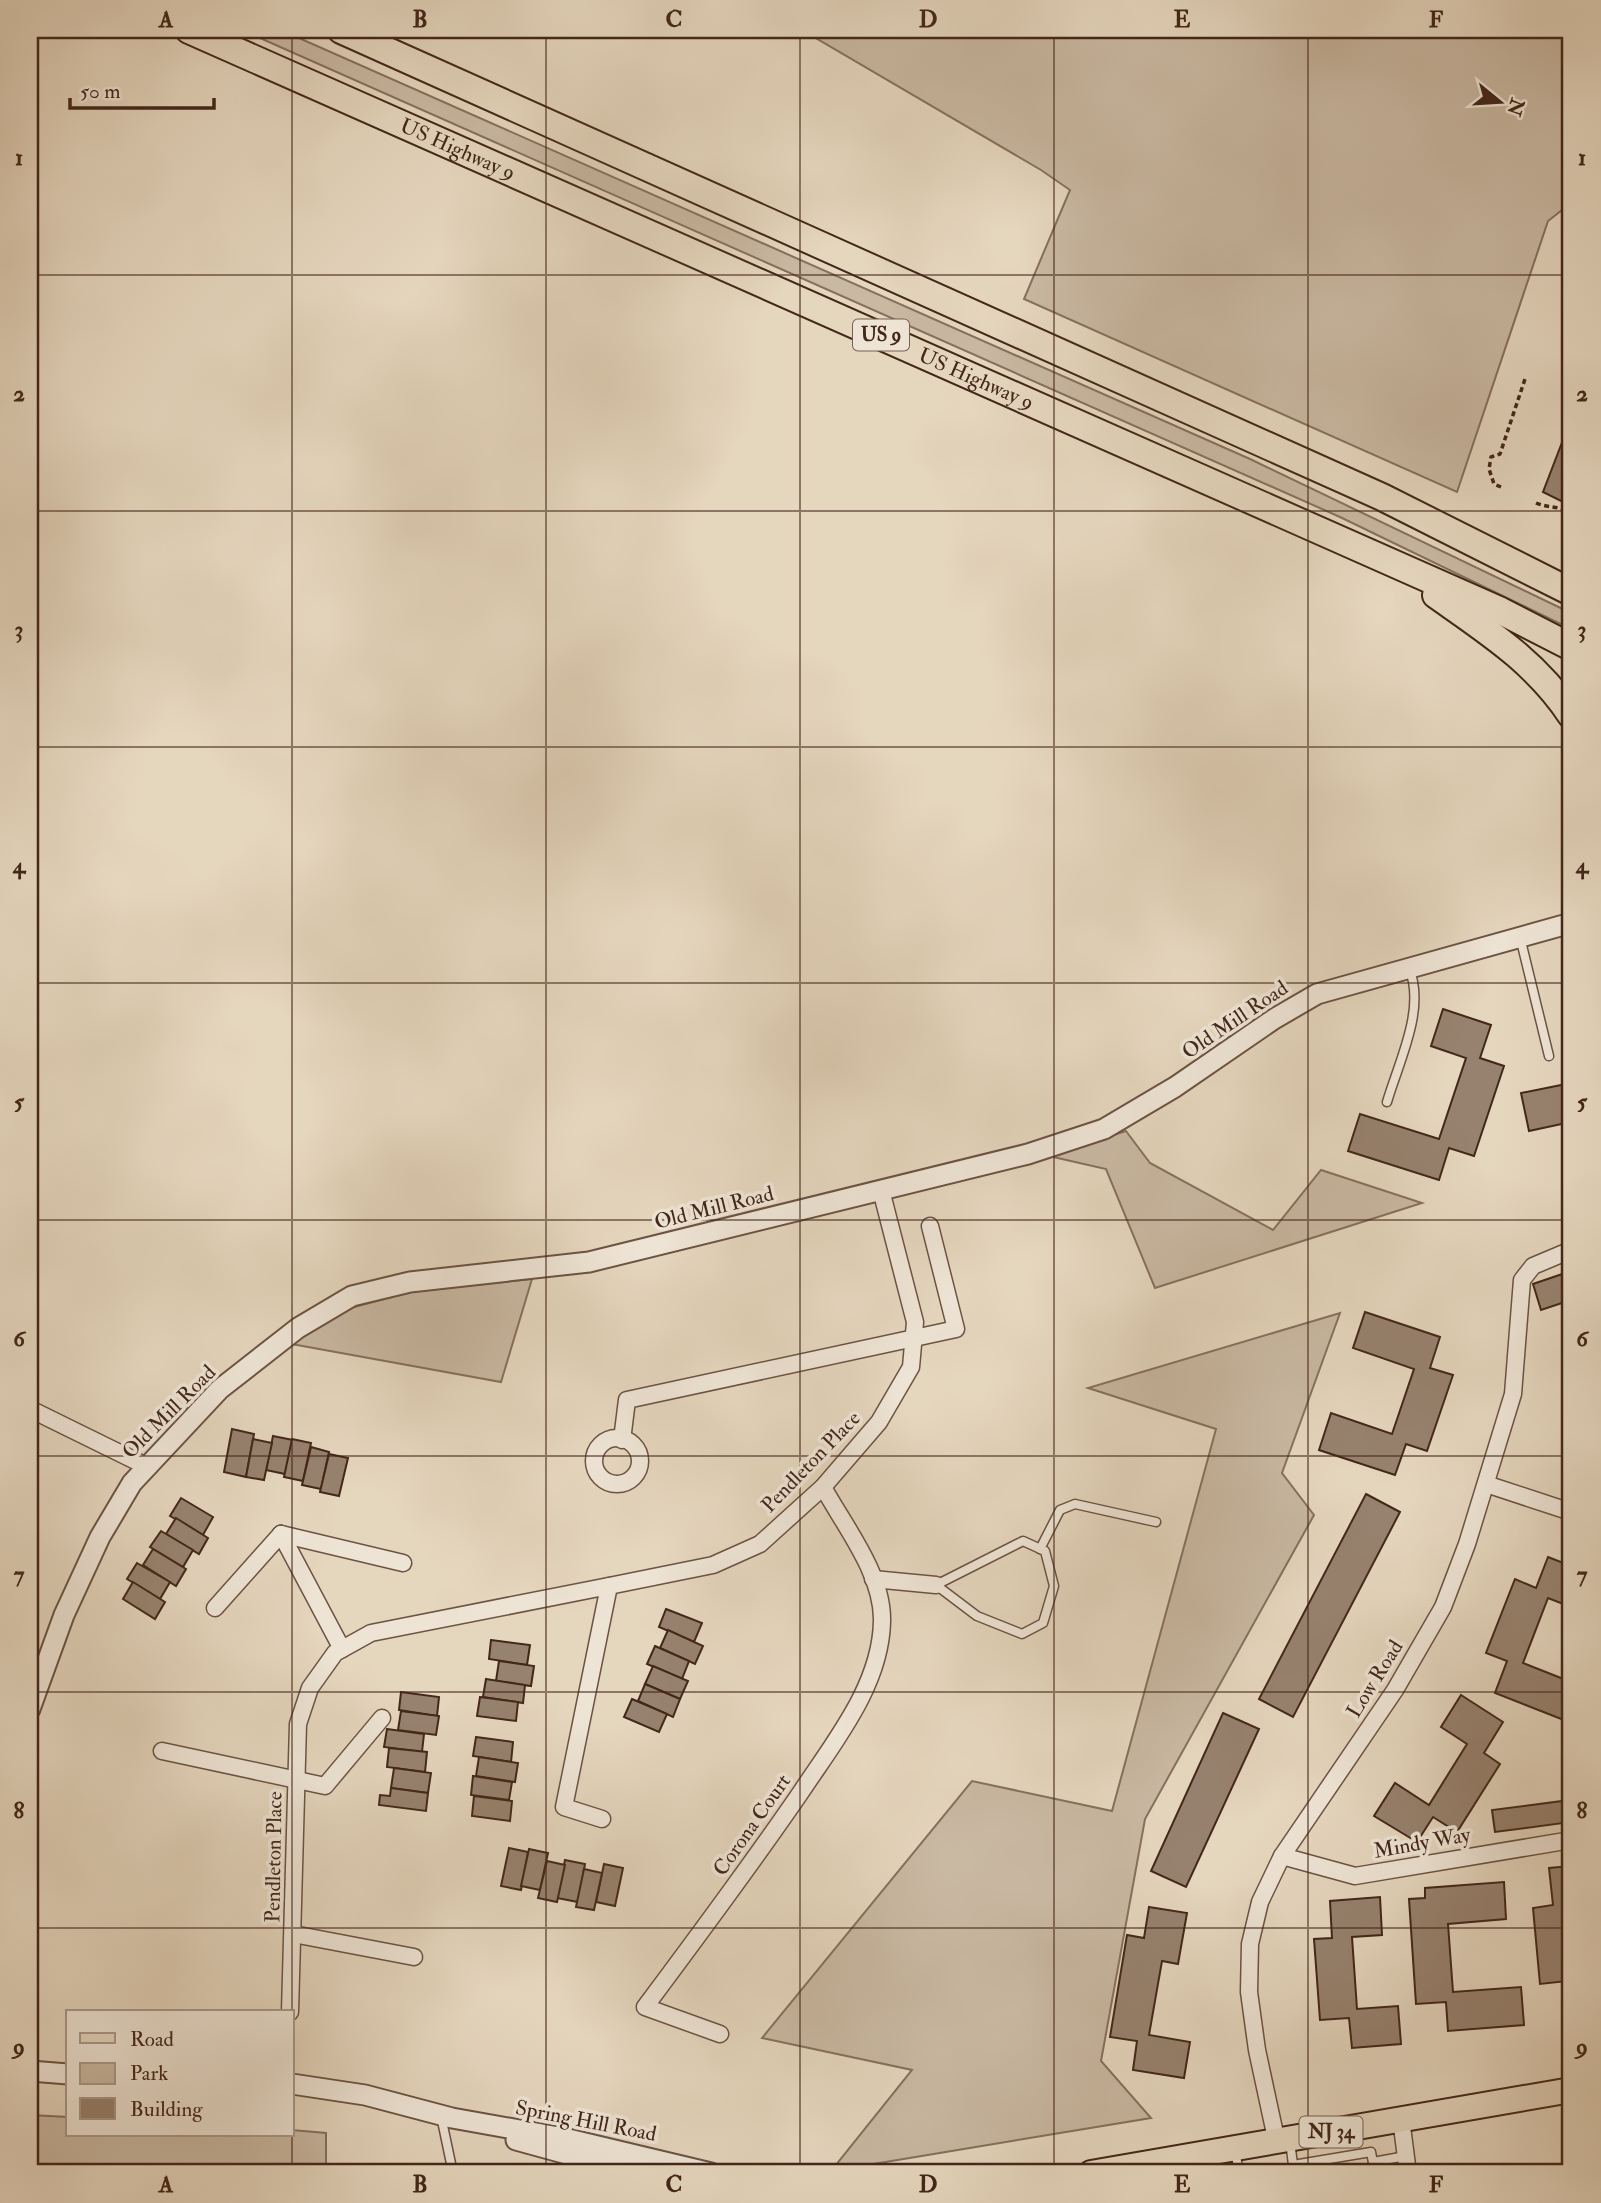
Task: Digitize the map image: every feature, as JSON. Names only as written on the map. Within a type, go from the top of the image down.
[{"type":"highway","name":"US Highway 9","points":[[189,30],[1382,559],[1571,647]]},
{"type":"highway","points":[[341,30],[1382,496],[1571,592]]},
{"type":"highway","points":[[1382,559],[1510,648],[1551,685],[1571,715]]},
{"type":"main road","name":"NJ 34","points":[[1091,2173],[1288,2156],[1401,2119],[1571,2090]]},
{"type":"street","name":"Old Mill Road","points":[[30,1709],[64,1615],[100,1537],[146,1466],[220,1389],[298,1328],[352,1296],[410,1282],[589,1262],[1028,1154],[1104,1129],[1175,1087],[1273,1019],[1317,993],[1571,923]]},
{"type":"street","name":"Pendleton Place","points":[[290,2010],[298,1724],[310,1688],[335,1653],[371,1633],[713,1565],[760,1544],[823,1487],[879,1422],[911,1367],[915,1322],[881,1190]]},
{"type":"street","points":[[622,1440],[628,1400],[956,1329],[930,1226]]},
{"type":"street","name":"Low Road","points":[[1288,2156],[1257,2050],[1249,1992],[1250,1944],[1258,1913],[1282,1856],[1395,1689],[1443,1606],[1486,1484],[1513,1394],[1522,1280],[1534,1266],[1571,1250]]},
{"type":"street","points":[[30,1409],[146,1466]]},
{"type":"street","points":[[1486,1484],[1571,1512]]},
{"type":"street","name":"Corona Court","points":[[720,2034],[645,2007],[759,1854],[842,1733],[875,1665],[882,1620],[873,1579],[823,1487]]},
{"type":"street","points":[[281,1534],[403,1563]]},
{"type":"street","points":[[215,1608],[281,1534]]},
{"type":"street","points":[[281,1534],[342,1650]]},
{"type":"street","points":[[873,1579],[936,1585]]},
{"type":"street","points":[[602,1819],[564,1807],[609,1586]]},
{"type":"street","name":"Pendleton Place","points":[[162,1751],[325,1786],[382,1717]]},
{"type":"street","name":"Mindy Way","points":[[1282,1856],[1355,1876],[1571,1840]]},
{"type":"street","name":"Pendleton Place","points":[[293,1934],[414,1956]]},
{"type":"street","points":[[30,2071],[66,2074]]},
{"type":"street","name":"Spring Hill Road","points":[[294,2084],[365,2095],[446,2117],[558,2154],[636,2173]]},
{"type":"street","name":"Spring Hill Road","points":[[446,2117],[564,2138],[711,2173]]},
{"type":"street","points":[[1401,2119],[1408,2173]]},
{"type":"lane","points":[[1520,937],[1549,1056]]},
{"type":"lane","points":[[1387,1102],[1416,1004],[1416,985],[1409,968]]},
{"type":"lane","points":[[1040,1549],[1060,1510],[1074,1504],[1156,1521]]},
{"type":"lane","points":[[1023,1541],[1040,1549],[1045,1551],[1054,1586],[1043,1623],[1022,1634],[977,1616],[936,1585],[1023,1541]]},
{"type":"lane","points":[[446,2117],[453,2173]]},
{"type":"lane","points":[[1288,2156],[1371,2152],[1375,2173]]},
{"type":"lane","points":[[1373,2162],[1406,2156]]},
{"type":"path","points":[[1501,487],[1494,484],[1489,469],[1491,457],[1500,454],[1525,379]]},
{"type":"path","points":[[1536,503],[1549,509],[1563,508],[1571,513]]},
{"type":"green space","points":[[242,30],[281,30],[1250,459],[1571,613],[1571,629],[1340,517]]},
{"type":"green space","points":[[802,30],[1571,30],[1571,203],[1548,221],[1457,492],[1024,299],[1070,190],[1041,170]]},
{"type":"green space","points":[[1126,1131],[1150,1163],[1273,1230],[1321,1170],[1422,1203],[1155,1288],[1106,1169],[1049,1156]]},
{"type":"green space","points":[[532,1279],[501,1382],[286,1343],[347,1309],[410,1292]]},
{"type":"green space","points":[[1340,1313],[1282,1473],[1314,1515],[1145,1819],[1101,2061],[1151,2118],[831,2171],[912,2070],[762,2038],[972,1781],[1112,1811],[1216,1429],[1088,1388]]},
{"type":"green space","points":[[30,2115],[66,2117],[66,2136],[294,2136],[294,2130],[326,2133],[326,2173],[30,2173]]},
{"type":"building","points":[[1571,419],[1571,506],[1543,492]]},
{"type":"building","points":[[1443,1009],[1491,1025],[1480,1058],[1504,1066],[1474,1156],[1449,1148],[1439,1180],[1348,1151],[1360,1114],[1439,1139],[1466,1058],[1431,1046]]},
{"type":"building","points":[[1571,1083],[1571,1122],[1529,1131],[1521,1093]]},
{"type":"building","points":[[1571,1271],[1571,1300],[1541,1310],[1533,1284]]},
{"type":"building","points":[[1365,1312],[1440,1337],[1430,1368],[1453,1375],[1427,1451],[1406,1444],[1395,1475],[1319,1450],[1331,1413],[1392,1434],[1414,1369],[1353,1348]]},
{"type":"building","points":[[232,1429],[254,1434],[246,1477],[224,1472]]},
{"type":"building","points":[[273,1436],[293,1440],[285,1474],[266,1470]]},
{"type":"building","points":[[253,1439],[272,1443],[264,1480],[246,1477]]},
{"type":"building","points":[[292,1439],[311,1443],[303,1481],[284,1477]]},
{"type":"building","points":[[311,1447],[329,1452],[321,1489],[302,1485]]},
{"type":"building","points":[[329,1454],[348,1458],[339,1496],[320,1492]]},
{"type":"building","points":[[1366,1494],[1400,1512],[1293,1717],[1259,1699]]},
{"type":"building","points":[[181,1498],[213,1517],[203,1535],[170,1516]]},
{"type":"building","points":[[176,1518],[208,1538],[199,1554],[166,1534]]},
{"type":"building","points":[[161,1531],[193,1550],[183,1567],[150,1547]]},
{"type":"building","points":[[153,1549],[186,1569],[176,1586],[143,1565]]},
{"type":"building","points":[[1548,1557],[1571,1566],[1571,1607],[1548,1598],[1523,1663],[1571,1682],[1569,1722],[1495,1693],[1507,1661],[1486,1653],[1515,1579],[1536,1588]]},
{"type":"building","points":[[137,1563],[170,1582],[160,1599],[127,1579]]},
{"type":"building","points":[[133,1582],[165,1602],[155,1619],[123,1599]]},
{"type":"building","points":[[666,1609],[702,1623],[694,1642],[659,1627]]},
{"type":"building","points":[[668,1630],[703,1646],[695,1664],[660,1648]]},
{"type":"building","points":[[491,1640],[530,1645],[527,1665],[489,1659]]},
{"type":"building","points":[[655,1646],[689,1661],[682,1679],[647,1664]]},
{"type":"building","points":[[499,1661],[534,1666],[531,1686],[496,1681]]},
{"type":"building","points":[[653,1666],[688,1681],[680,1699],[645,1684]]},
{"type":"building","points":[[486,1679],[525,1685],[523,1703],[483,1697]]},
{"type":"building","points":[[645,1684],[680,1699],[673,1717],[638,1701]]},
{"type":"building","points":[[401,1692],[439,1697],[437,1716],[399,1710]]},
{"type":"building","points":[[1461,1695],[1503,1722],[1484,1753],[1500,1764],[1457,1832],[1433,1817],[1417,1842],[1374,1816],[1395,1783],[1429,1805],[1467,1744],[1441,1727]]},
{"type":"building","points":[[480,1697],[518,1702],[516,1721],[477,1716]]},
{"type":"building","points":[[632,1699],[667,1714],[659,1732],[624,1717]]},
{"type":"building","points":[[401,1711],[439,1716],[436,1735],[398,1730]]},
{"type":"building","points":[[1223,1713],[1259,1729],[1186,1887],[1151,1871]]},
{"type":"building","points":[[387,1729],[424,1734],[422,1752],[384,1747]]},
{"type":"building","points":[[476,1737],[513,1742],[511,1762],[473,1756]]},
{"type":"building","points":[[389,1748],[427,1752],[425,1772],[387,1767]]},
{"type":"building","points":[[479,1757],[518,1763],[515,1782],[476,1776]]},
{"type":"building","points":[[394,1768],[431,1773],[428,1793],[391,1788]]},
{"type":"building","points":[[473,1776],[512,1782],[509,1800],[471,1795]]},
{"type":"building","points":[[391,1788],[428,1793],[426,1811],[379,1805],[380,1795],[390,1796]]},
{"type":"building","points":[[474,1796],[512,1801],[510,1821],[472,1816]]},
{"type":"building","points":[[1570,1800],[1571,1822],[1495,1832],[1492,1810]]},
{"type":"building","points":[[509,1848],[528,1852],[521,1890],[501,1886]]},
{"type":"building","points":[[529,1849],[548,1853],[540,1890],[521,1886]]},
{"type":"building","points":[[565,1860],[585,1864],[578,1902],[557,1898]]},
{"type":"building","points":[[547,1861],[565,1865],[557,1902],[538,1898]]},
{"type":"building","points":[[604,1864],[623,1868],[615,1906],[596,1902]]},
{"type":"building","points":[[1571,1866],[1570,2011],[1567,1981],[1540,1984],[1533,1908],[1553,1905],[1549,1868]]},
{"type":"building","points":[[584,1869],[602,1873],[594,1910],[576,1907]]},
{"type":"building","points":[[1504,1882],[1506,1919],[1448,1924],[1453,1992],[1521,1987],[1524,2025],[1448,2031],[1446,2002],[1416,2004],[1409,1899],[1425,1898],[1425,1888]]},
{"type":"building","points":[[1380,1897],[1382,1935],[1352,1937],[1357,2009],[1398,2006],[1401,2044],[1352,2048],[1349,2018],[1320,2020],[1314,1939],[1332,1938],[1330,1901]]},
{"type":"building","points":[[1149,1907],[1187,1913],[1178,1964],[1162,1961],[1149,2035],[1190,2042],[1184,2078],[1133,2070],[1137,2041],[1110,2037],[1127,1935],[1144,1938]]}]
